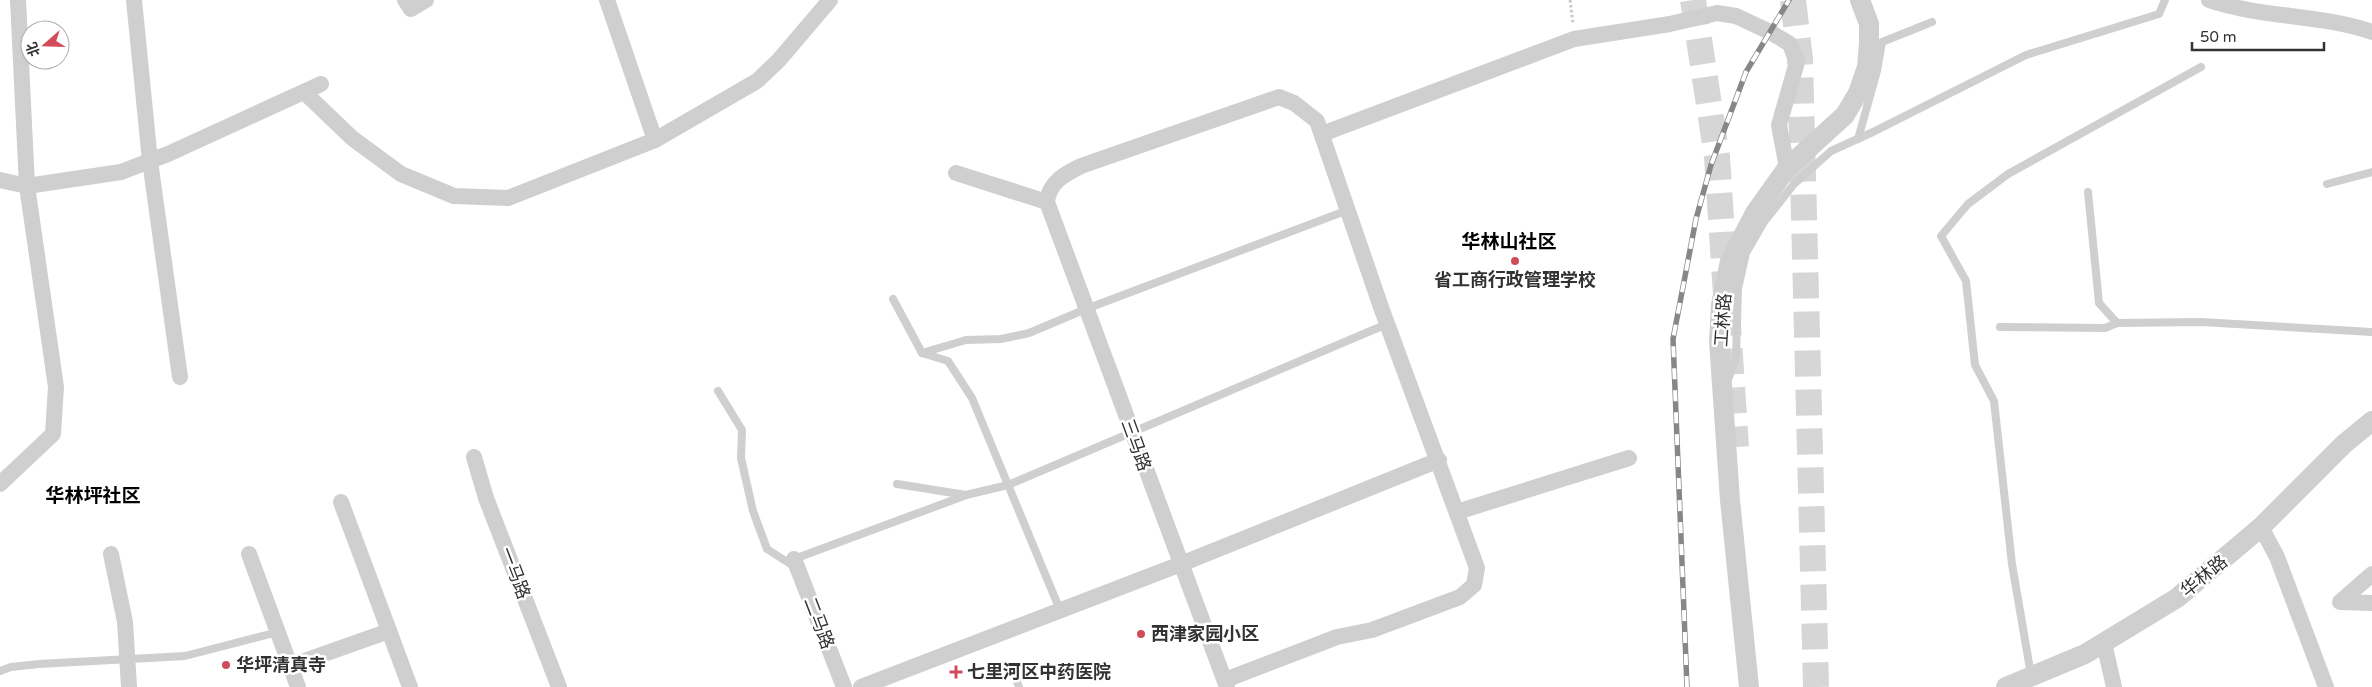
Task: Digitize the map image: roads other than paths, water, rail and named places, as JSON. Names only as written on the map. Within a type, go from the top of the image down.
[{"type":"street","points":[[0,484],[53,434],[55,417],[56,386],[27,186],[18,0]]},
{"type":"street","points":[[134,0],[150,161],[180,377]]},
{"type":"street","points":[[405,0],[411,9],[426,0]]},
{"type":"street","points":[[607,0],[655,140]]},
{"type":"street","points":[[304,92],[352,138],[401,174],[454,196],[508,198],[655,140],[757,81],[778,60],[830,0]]},
{"type":"street","name":"工林路","points":[[1749,687],[1736,569],[1723,394],[1720,341],[1721,305],[1730,261],[1755,214],[1787,168],[1845,115],[1858,93],[1866,67],[1869,43],[1869,24],[1860,0]]},
{"type":"street","points":[[2209,0],[2297,18],[2350,24],[2372,32]]},
{"type":"street","points":[[1322,134],[1574,39],[1670,24],[1717,14],[1736,16],[1790,44],[1798,62],[1780,125],[1787,168]]},
{"type":"street","points":[[0,180],[27,186],[121,172],[150,161],[321,84]]},
{"type":"street","points":[[956,173],[1047,202],[1048,193],[1060,178],[1081,166],[1278,96],[1294,103],[1317,121],[1387,324],[1439,460],[1477,568],[1474,585],[1460,597],[1372,630],[1337,637],[1226,684]]},
{"type":"street","name":"三马路","points":[[1047,202],[1226,684]]},
{"type":"street","name":"华林路","points":[[2006,687],[2085,654],[2178,598],[2261,527],[2344,444],[2372,421]]},
{"type":"street","name":"一马路","points":[[474,458],[486,498],[559,687]]},
{"type":"street","points":[[1457,512],[1629,458]]},
{"type":"street","points":[[861,687],[1181,564],[1439,460]]},
{"type":"street","points":[[340,502],[410,687]]},
{"type":"street","points":[[2261,527],[2277,557],[2326,687]]},
{"type":"street","points":[[111,554],[125,622],[129,687]]},
{"type":"street","points":[[249,554],[298,687]]},
{"type":"street","name":"二马路","points":[[796,564],[844,687]]},
{"type":"street","points":[[2372,574],[2340,602],[2372,603]]},
{"type":"street","points":[[290,666],[389,631]]},
{"type":"street","points":[[2104,643],[2114,687]]},
{"type":"lane","points":[[1858,139],[1877,71],[1882,42],[1868,0]]},
{"type":"lane","points":[[1723,394],[1736,358],[1738,288],[1746,253],[1764,222],[1794,184],[1831,151],[2026,55],[2159,14],[2165,0]]},
{"type":"lane","points":[[1882,42],[1932,22]]},
{"type":"lane","points":[[2032,676],[2012,564],[1994,401],[1975,365],[1966,281],[1941,236],[1968,204],[2008,174],[2200,68]]},
{"type":"lane","points":[[2327,184],[2372,172]]},
{"type":"lane","points":[[2088,192],[2099,303],[2117,322]]},
{"type":"lane","points":[[922,353],[966,340],[1001,339],[1029,333],[1086,308],[1348,210]]},
{"type":"lane","points":[[893,299],[922,353],[948,361],[972,398],[1060,610]]},
{"type":"lane","points":[[2000,327],[2104,328],[2117,322],[2201,322],[2372,332]]},
{"type":"lane","points":[[718,391],[742,430],[741,458],[753,511],[767,549],[796,564],[966,495],[1008,486],[1387,324]]},
{"type":"lane","points":[[896,484],[966,495]]},
{"type":"lane","points":[[0,671],[12,667],[39,664],[185,656],[278,632]]},
{"type":"lane","points":[[1013,672],[1018,687]]},
{"type":"tunnel","points":[[1693,0],[1717,157],[1736,447]]},
{"type":"tunnel","points":[[1793,0],[1800,59],[1816,687]]},
{"type":"railway","points":[[1687,687],[1673,339],[1696,219],[1711,165],[1746,72],[1789,0]]},
{"type":"place","name":"省工商行政管理学校","points":[[1515,261]]},
{"type":"place","name":"西津家园小区","points":[[1141,634]]},
{"type":"place","name":"华坪清真寺","points":[[226,665]]},
{"type":"place","name":"七里河区中药医院","points":[[956,672]]},
{"type":"district","name":"华林山社区","points":[[1509,242]]},
{"type":"district","name":"华林坪社区","points":[[93,496]]}]
